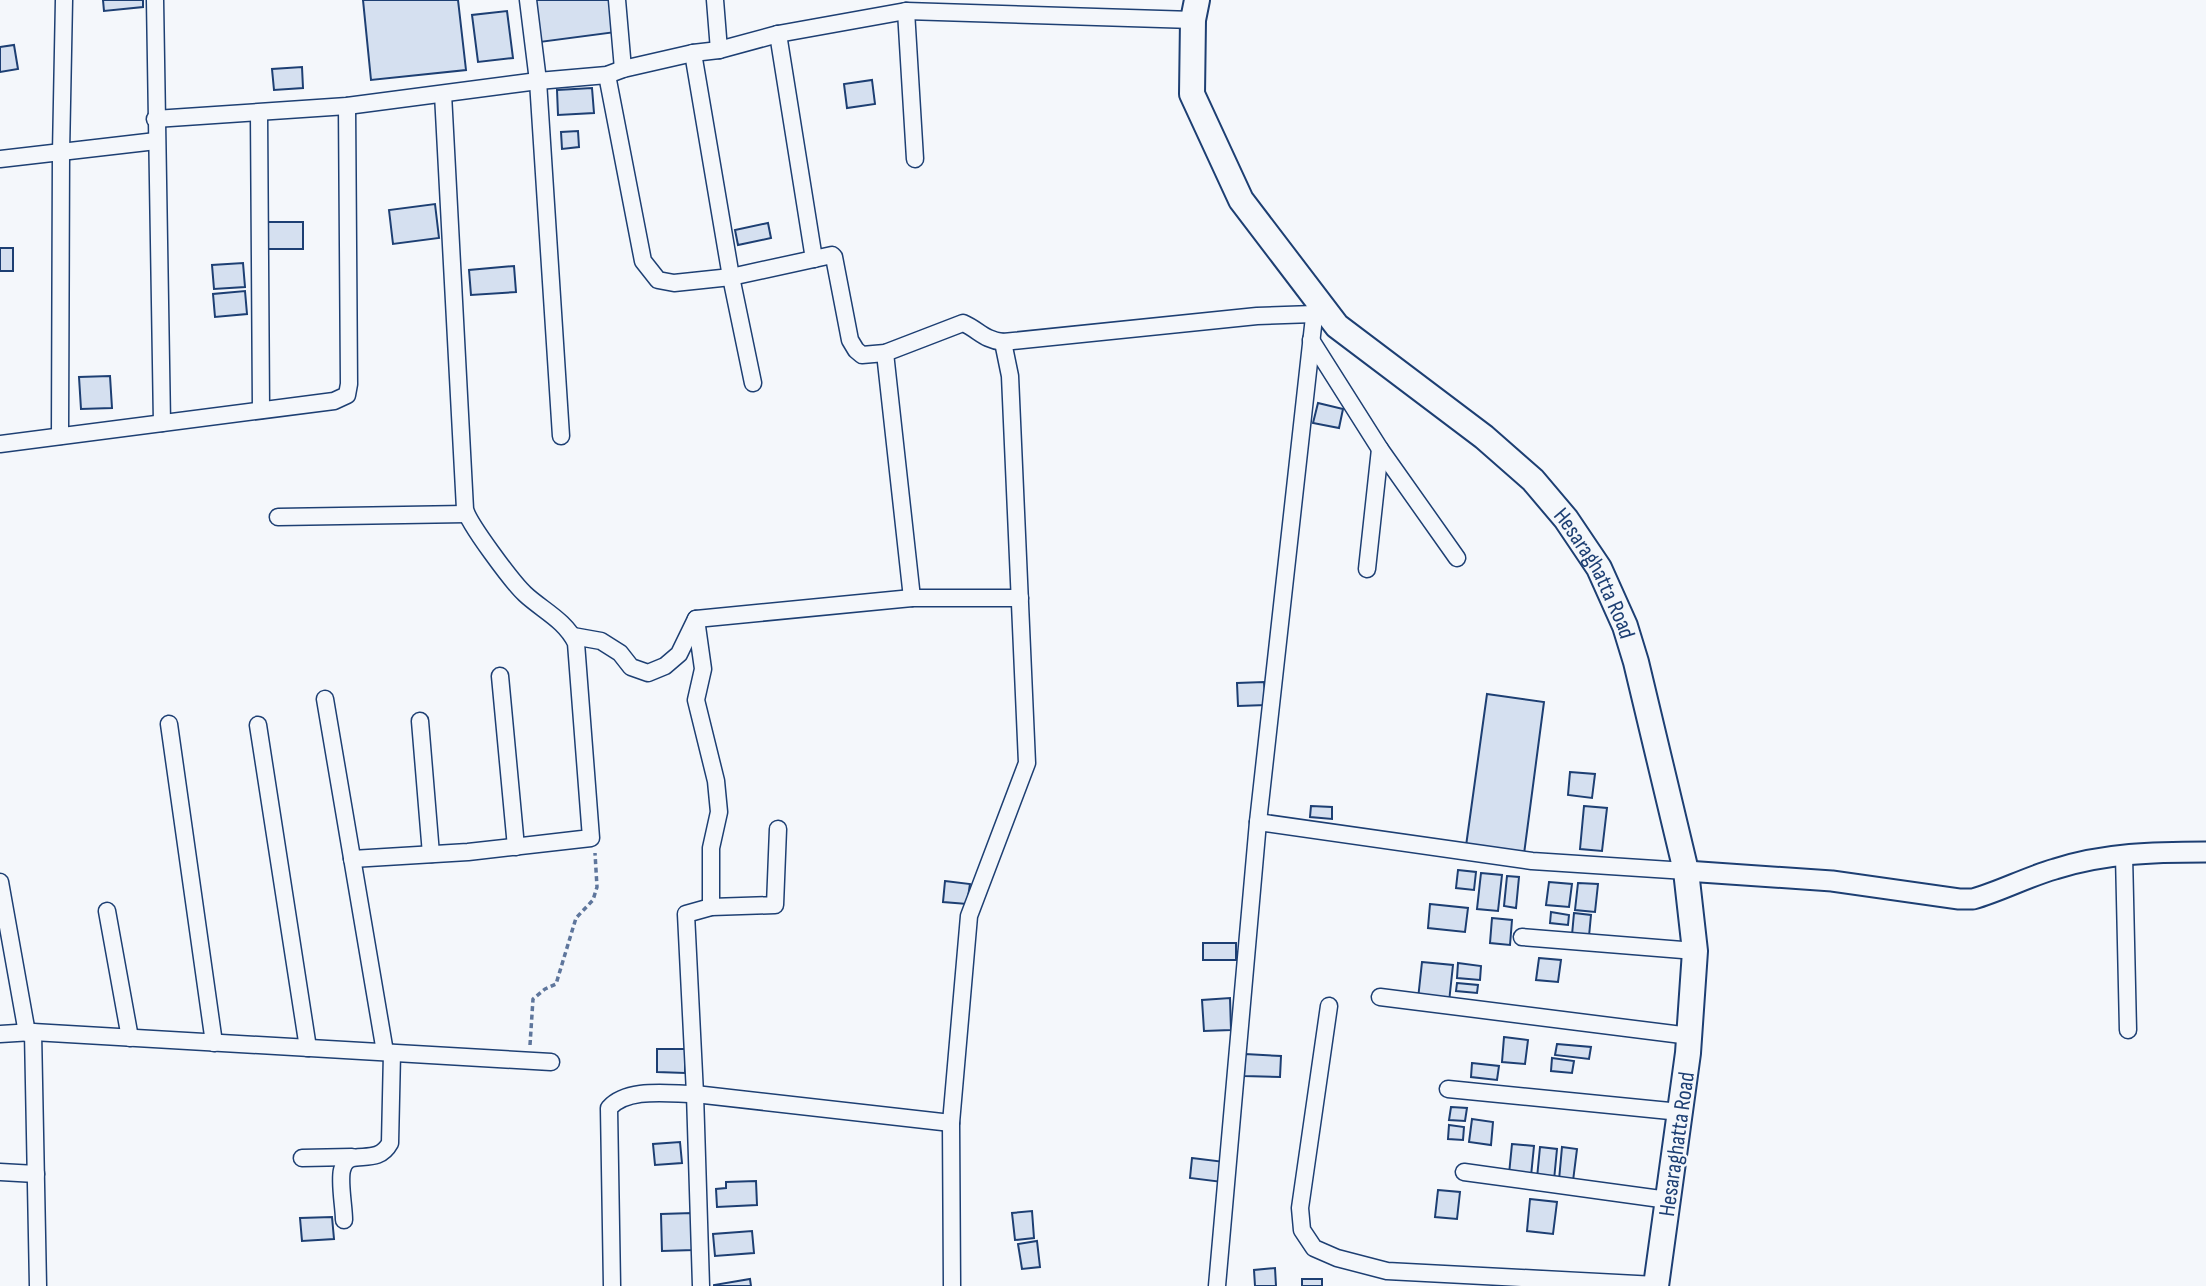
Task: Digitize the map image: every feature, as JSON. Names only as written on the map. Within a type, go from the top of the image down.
[{"type":"main road","name":"Hesaraghatta Road","points":[[1195,10],[1192,94],[1241,200],[1315,307],[1336,326],[1484,437],[1533,480],[1566,519],[1600,568],[1617,607],[1636,662],[1686,871],[1695,951],[1690,1036],[1656,1286]]},
{"type":"street","points":[[60,436],[64,0]]},
{"type":"street","points":[[155,0],[162,423]]},
{"type":"street","points":[[528,0],[538,81],[561,436]]},
{"type":"street","points":[[617,0],[615,72],[643,261],[658,280],[674,283],[731,277],[826,255],[834,257],[850,340],[862,355],[871,356],[963,323],[988,340],[1003,342],[1256,316],[1315,307],[1258,822],[1217,1286]]},
{"type":"street","points":[[715,0],[719,50]]},
{"type":"street","points":[[155,119],[348,106],[615,72],[693,53],[719,50],[778,34],[906,11],[1195,10]]},
{"type":"street","points":[[906,11],[915,159]]},
{"type":"street","points":[[778,34],[814,259]]},
{"type":"street","points":[[693,53],[752,383]]},
{"type":"street","points":[[352,859],[591,838],[576,643],[563,624],[523,593],[466,514],[443,94]]},
{"type":"street","points":[[0,444],[334,401],[347,396],[348,106]]},
{"type":"street","points":[[259,113],[261,410]]},
{"type":"street","points":[[0,159],[156,141]]},
{"type":"street","points":[[1311,340],[1380,449],[1457,558]]},
{"type":"street","points":[[952,1286],[951,1123],[969,916],[1027,764],[1010,376],[1003,342]]},
{"type":"street","points":[[885,353],[912,598]]},
{"type":"street","points":[[1367,569],[1380,449]]},
{"type":"street","points":[[278,517],[466,514]]},
{"type":"street","points":[[696,620],[912,598],[1020,598]]},
{"type":"street","points":[[573,636],[601,641],[620,653],[631,667],[648,673],[665,666],[679,654],[696,620]]},
{"type":"street","points":[[696,620],[703,669],[696,700],[716,781],[719,812],[711,848],[710,907]]},
{"type":"street","points":[[500,676],[516,846]]},
{"type":"street","points":[[302,1158],[377,1156],[385,1152],[390,1143],[389,1053],[325,699]]},
{"type":"street","points":[[420,722],[431,854]]},
{"type":"street","points":[[169,724],[214,1043]]},
{"type":"street","points":[[258,725],[308,1048]]},
{"type":"street","points":[[1258,822],[1532,861],[1832,881],[1959,899],[1973,899],[2055,869],[2101,857],[2160,852],[2206,852]]},
{"type":"street","points":[[701,1286],[686,914],[710,907],[775,905],[778,829]]},
{"type":"street","points":[[2124,855],[2127,1030]]},
{"type":"street","points":[[0,882],[30,1032],[38,1286]]},
{"type":"street","points":[[107,911],[130,1038]]},
{"type":"street","points":[[1522,937],[1695,951]]},
{"type":"street","points":[[1380,997],[1690,1036]]},
{"type":"street","points":[[1329,1006],[1300,1208],[1302,1230],[1314,1248],[1386,1279],[1656,1286]]},
{"type":"street","points":[[0,1034],[30,1032],[551,1062]]},
{"type":"street","points":[[1448,1089],[1680,1112]]},
{"type":"street","points":[[612,1286],[609,1108],[615,1101],[628,1096],[695,1094],[951,1123]]},
{"type":"street","points":[[344,1220],[341,1171],[352,1157]]},
{"type":"street","points":[[0,1172],[36,1174]]},
{"type":"street","points":[[1464,1172],[1668,1200]]},
{"type":"path","points":[[528,1061],[533,999],[545,989],[556,985],[576,918],[593,900],[597,874],[596,855],[591,838]]},
{"type":"building","points":[[103,0],[143,0],[143,7],[104,11]]},
{"type":"building","points":[[363,0],[458,0],[466,70],[371,80]]},
{"type":"building","points":[[535,0],[612,0],[616,32],[540,42]]},
{"type":"building","points":[[507,11],[513,58],[478,62],[472,15]]},
{"type":"building","points":[[14,45],[18,69],[0,72],[0,47]]},
{"type":"building","points":[[302,67],[303,88],[274,90],[272,69]]},
{"type":"building","points":[[872,80],[875,104],[847,108],[844,84]]},
{"type":"building","points":[[592,88],[594,113],[558,115],[557,90]]},
{"type":"building","points":[[578,131],[579,147],[562,149],[561,132]]},
{"type":"building","points":[[435,204],[439,238],[393,244],[389,210]]},
{"type":"building","points":[[267,222],[303,222],[303,249],[267,249]]},
{"type":"building","points":[[768,223],[771,238],[738,245],[735,230]]},
{"type":"building","points":[[0,248],[13,248],[13,271],[0,271]]},
{"type":"building","points":[[243,263],[245,287],[214,289],[212,265]]},
{"type":"building","points":[[514,266],[516,292],[471,295],[469,270]]},
{"type":"building","points":[[245,291],[247,314],[215,317],[213,294]]},
{"type":"building","points":[[110,376],[112,408],[81,409],[79,377]]},
{"type":"building","points":[[1318,403],[1343,409],[1339,428],[1313,423]]},
{"type":"building","points":[[1264,682],[1266,705],[1238,706],[1237,683]]},
{"type":"building","points":[[1487,694],[1544,702],[1524,854],[1466,846]]},
{"type":"building","points":[[1570,772],[1595,774],[1592,798],[1568,795]]},
{"type":"building","points":[[1311,806],[1332,807],[1332,819],[1310,817]]},
{"type":"building","points":[[1584,806],[1607,808],[1602,851],[1580,849]]},
{"type":"building","points":[[1458,870],[1476,872],[1474,890],[1456,888]]},
{"type":"building","points":[[1481,873],[1502,875],[1498,911],[1477,909]]},
{"type":"building","points":[[1507,876],[1519,877],[1516,908],[1504,906]]},
{"type":"building","points":[[945,881],[970,884],[967,904],[943,902]]},
{"type":"building","points":[[1549,882],[1572,884],[1569,907],[1546,905]]},
{"type":"building","points":[[1578,883],[1598,884],[1595,912],[1575,910]]},
{"type":"building","points":[[1430,904],[1468,908],[1465,932],[1428,928]]},
{"type":"building","points":[[1551,912],[1569,915],[1568,925],[1550,923]]},
{"type":"building","points":[[1574,913],[1591,915],[1589,936],[1572,935]]},
{"type":"building","points":[[1492,918],[1512,920],[1510,945],[1490,943]]},
{"type":"building","points":[[1203,943],[1236,943],[1236,960],[1203,960]]},
{"type":"building","points":[[1539,958],[1561,960],[1558,982],[1536,980]]},
{"type":"building","points":[[1422,962],[1453,965],[1449,1002],[1418,999]]},
{"type":"building","points":[[1458,963],[1481,966],[1480,980],[1457,978]]},
{"type":"building","points":[[1457,983],[1478,985],[1477,993],[1456,991]]},
{"type":"building","points":[[1230,998],[1231,1030],[1204,1031],[1202,1000]]},
{"type":"building","points":[[1504,1037],[1528,1040],[1525,1064],[1502,1062]]},
{"type":"building","points":[[1557,1044],[1591,1047],[1589,1059],[1555,1055]]},
{"type":"building","points":[[657,1049],[685,1049],[685,1073],[657,1072]]},
{"type":"building","points":[[1245,1054],[1281,1056],[1280,1077],[1244,1076]]},
{"type":"building","points":[[1552,1058],[1574,1061],[1572,1073],[1551,1071]]},
{"type":"building","points":[[1472,1063],[1499,1066],[1497,1080],[1471,1077]]},
{"type":"building","points":[[1451,1107],[1467,1108],[1465,1121],[1449,1120]]},
{"type":"building","points":[[1472,1119],[1493,1122],[1491,1145],[1469,1142]]},
{"type":"building","points":[[1449,1125],[1464,1127],[1463,1140],[1448,1139]]},
{"type":"building","points":[[680,1142],[682,1163],[655,1165],[653,1144]]},
{"type":"building","points":[[1512,1144],[1534,1146],[1531,1176],[1509,1174]]},
{"type":"building","points":[[1540,1147],[1557,1149],[1554,1180],[1537,1178]]},
{"type":"building","points":[[1562,1147],[1577,1149],[1573,1181],[1559,1180]]},
{"type":"building","points":[[1192,1158],[1225,1162],[1222,1182],[1190,1178]]},
{"type":"building","points":[[756,1181],[757,1205],[717,1207],[716,1189],[726,1188],[726,1182]]},
{"type":"building","points":[[1438,1190],[1460,1192],[1457,1219],[1435,1217]]},
{"type":"building","points":[[1530,1199],[1557,1202],[1553,1234],[1527,1231]]},
{"type":"building","points":[[1032,1211],[1034,1238],[1015,1240],[1012,1213]]},
{"type":"building","points":[[692,1213],[694,1250],[662,1251],[661,1214]]},
{"type":"building","points":[[332,1217],[334,1239],[302,1241],[300,1218]]},
{"type":"building","points":[[752,1231],[754,1253],[715,1256],[713,1234]]},
{"type":"building","points":[[1037,1241],[1040,1267],[1022,1269],[1018,1244]]},
{"type":"building","points":[[1275,1268],[1276,1286],[1255,1286],[1254,1270]]},
{"type":"building","points":[[750,1279],[751,1286],[714,1286],[714,1285]]},
{"type":"building","points":[[1302,1279],[1322,1279],[1322,1286],[1302,1286]]}]
